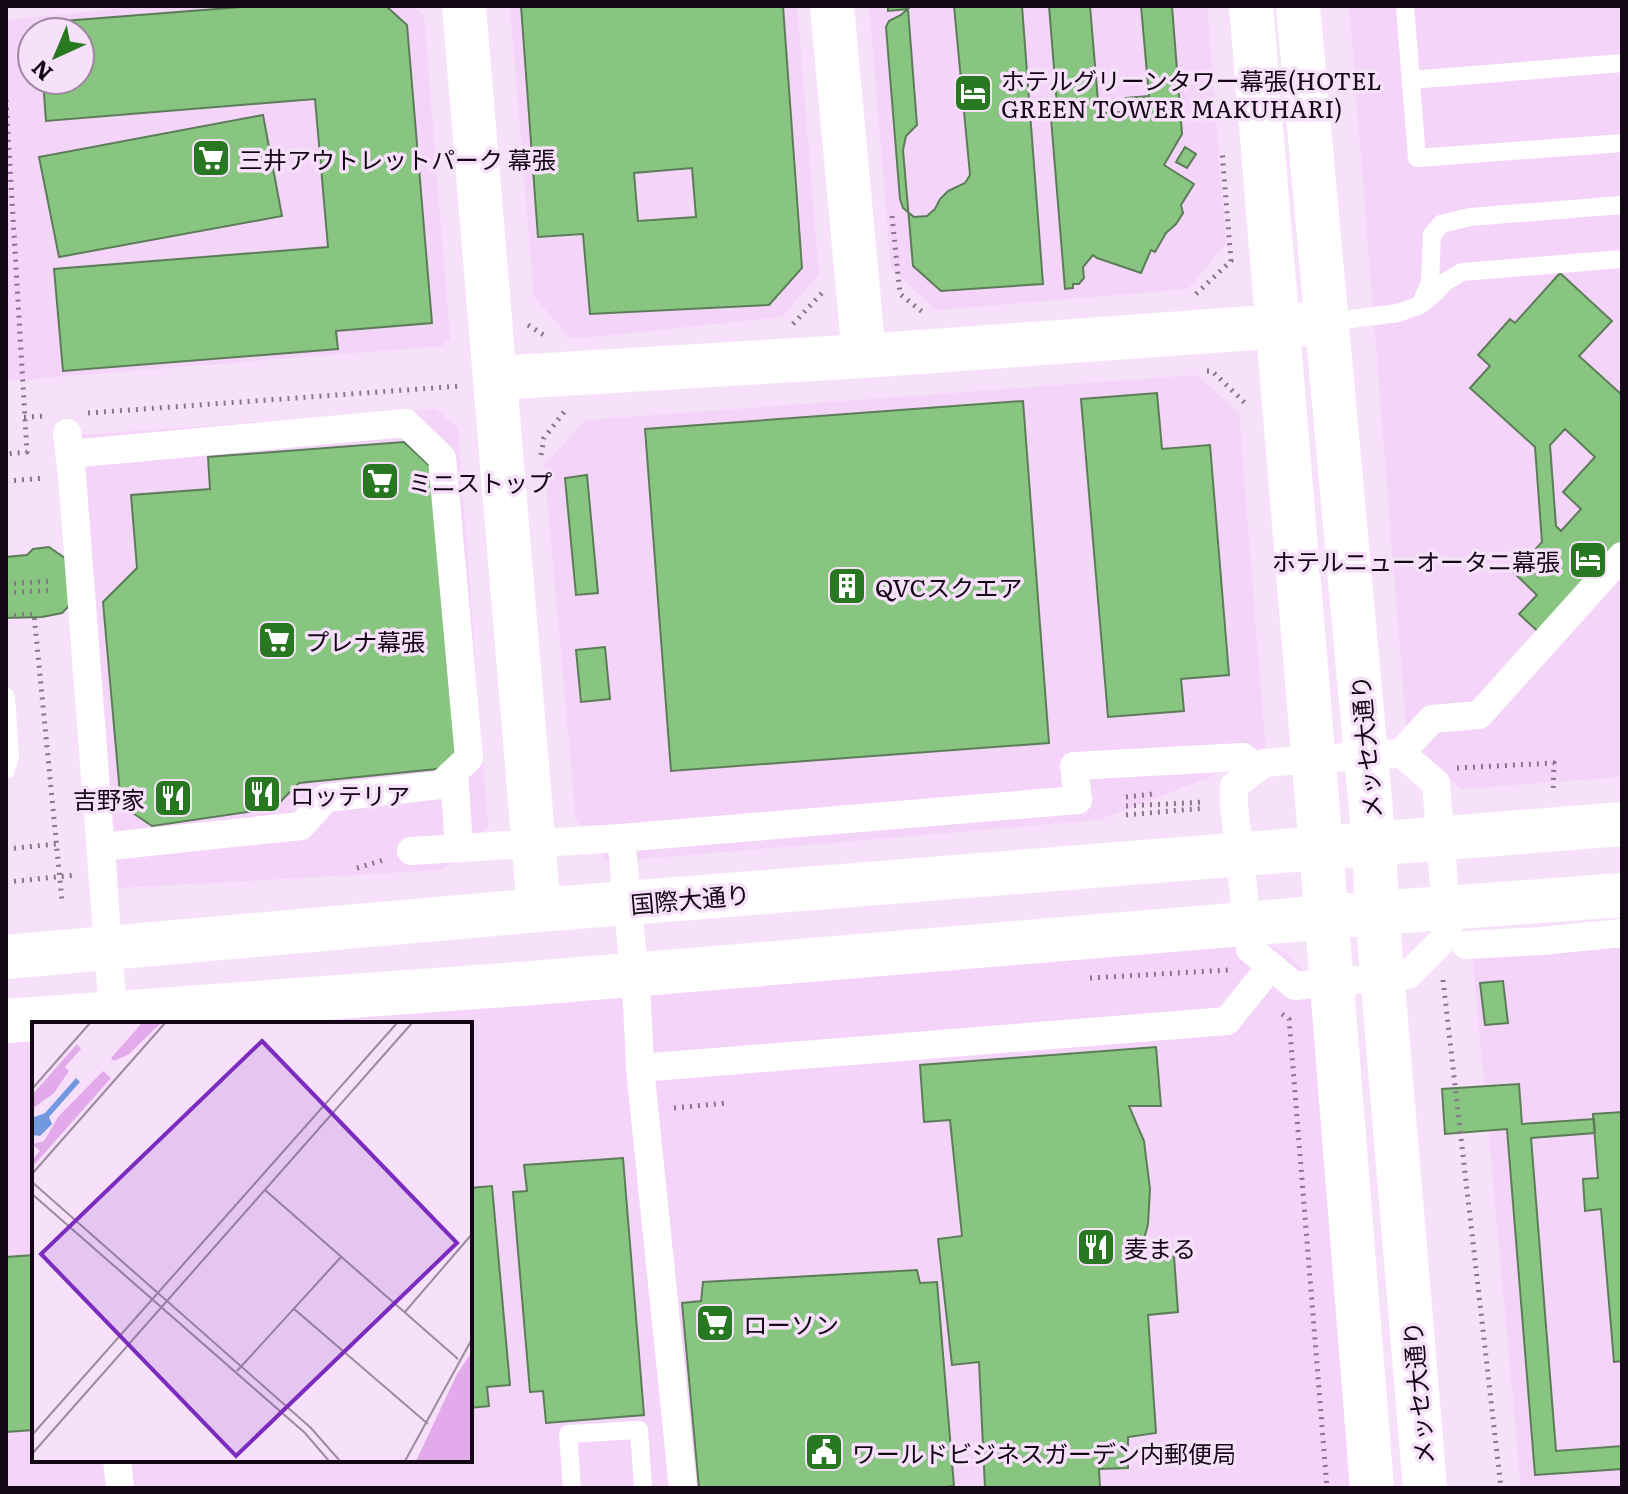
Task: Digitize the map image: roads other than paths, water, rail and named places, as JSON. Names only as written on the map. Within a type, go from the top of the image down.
[{"type":"street","points":[[464,6],[478,382],[539,910]]},
{"type":"street","points":[[832,6],[864,356]]},
{"type":"street","points":[[1251,6],[1372,1488]]},
{"type":"street","name":"メッセ大通り","points":[[1298,6],[1374,844],[1377,913],[1425,1488]]},
{"type":"street","points":[[478,382],[1326,322]]},
{"type":"street","points":[[102,860],[301,826],[326,798],[440,785],[469,758],[442,458],[406,423],[66,445],[80,584],[114,1022]]},
{"type":"street","points":[[1411,762],[1432,719],[1479,715],[1622,556]]},
{"type":"street","points":[[411,851],[621,838],[1078,800],[1074,766],[1243,757],[1257,769]]},
{"type":"street","points":[[1453,944],[1448,935],[1436,783],[1411,762],[1264,763],[1234,786],[1250,949],[1295,986],[1408,975],[1453,944],[1544,941],[1622,933]]},
{"type":"street","points":[[454,772],[459,848]]},
{"type":"street","name":"国際大通り","points":[[6,957],[539,910],[1622,824]]},
{"type":"street","points":[[621,838],[637,1002],[640,1068],[683,1488]]},
{"type":"street","points":[[6,1021],[533,983],[1622,895]]},
{"type":"street","points":[[640,1068],[1227,1021],[1271,966]]},
{"type":"street","points":[[117,1462],[120,1488]]},
{"type":"lane","points":[[1405,6],[1417,158],[1622,143]]},
{"type":"lane","points":[[1411,80],[1622,63]]},
{"type":"lane","points":[[1420,305],[1430,283],[1432,235],[1441,224],[1470,217],[1622,205]]},
{"type":"lane","points":[[1326,322],[1398,313],[1420,305],[1445,282],[1462,272],[1622,259]]},
{"type":"lane","points":[[6,697],[10,756],[6,770]]},
{"type":"lane","points":[[572,1488],[568,1434],[639,1430],[643,1488]]},
{"type":"place","name":"ホテルグリーンタワー幕張(HOTEL GREEN TOWER MAKUHARI)","points":[[973,93]]},
{"type":"place","name":"三井アウトレットパーク 幕張","points":[[211,158]]},
{"type":"place","name":"ミニストップ","points":[[380,481]]},
{"type":"place","name":"ホテルニューオータニ幕張","points":[[1588,560]]},
{"type":"place","name":"QVCスクエア","points":[[847,586]]},
{"type":"place","name":"プレナ幕張","points":[[277,640]]},
{"type":"place","name":"ロッテリア","points":[[262,794]]},
{"type":"place","name":"吉野家","points":[[173,798]]},
{"type":"place","name":"麦まる","points":[[1096,1247]]},
{"type":"place","name":"ローソン","points":[[715,1323]]},
{"type":"place","name":"ワールドビジネスガーデン内郵便局","points":[[824,1452]]}]
